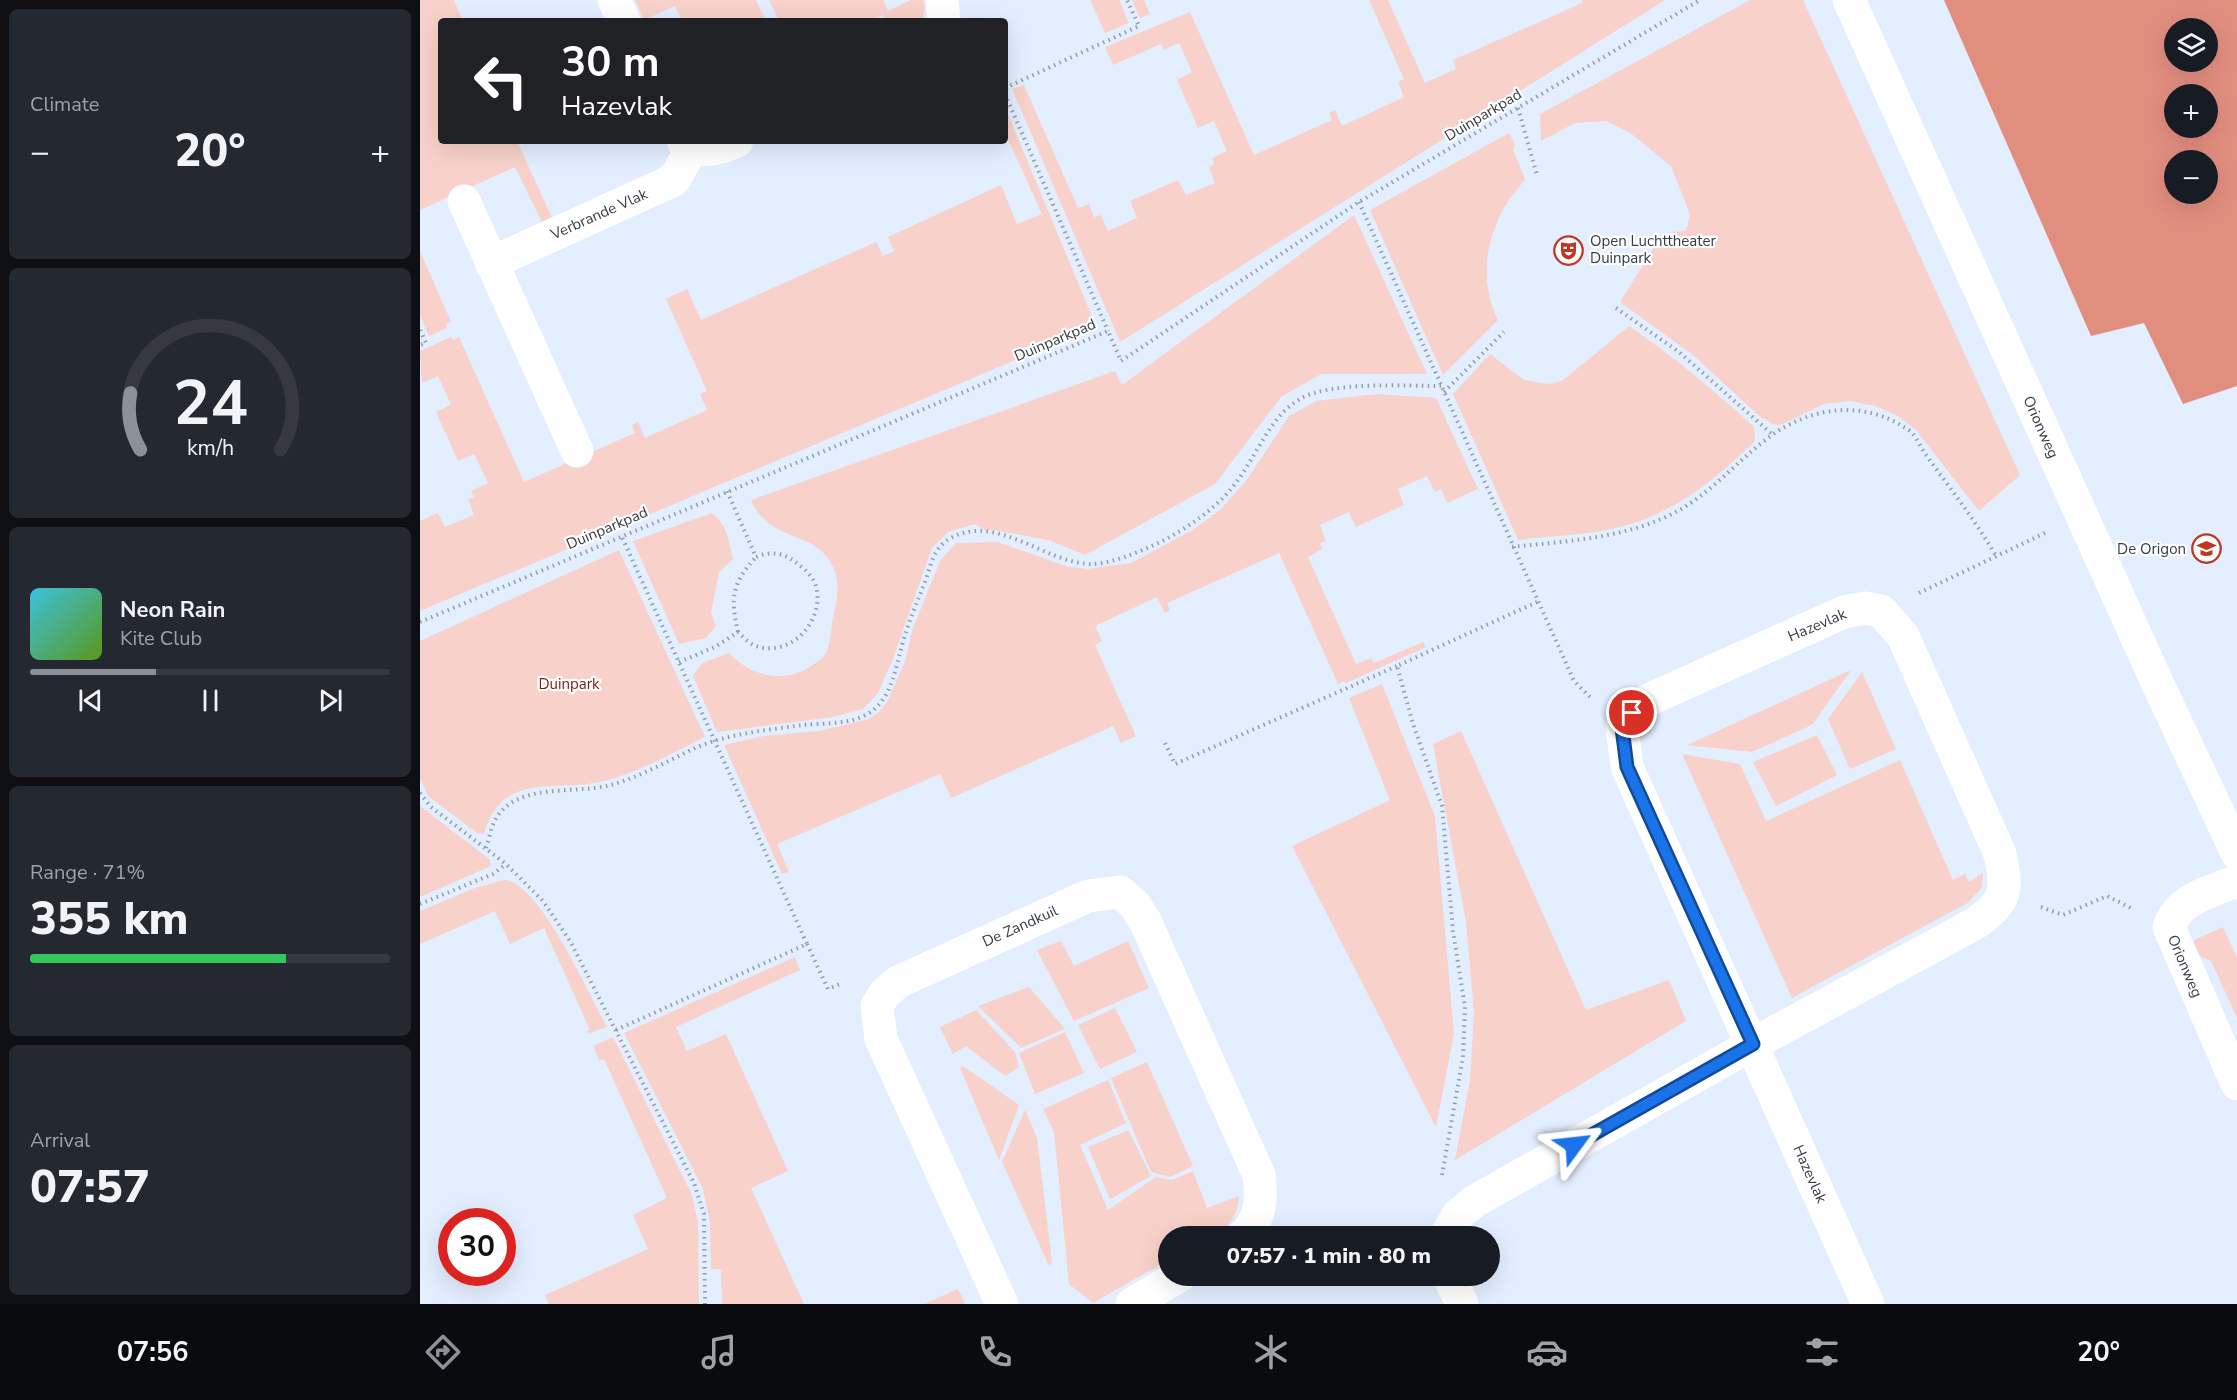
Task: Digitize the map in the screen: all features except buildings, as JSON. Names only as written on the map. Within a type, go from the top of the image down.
[{"type":"street","points":[[614,0],[623,18]]},
{"type":"street","points":[[942,0],[944,18]]},
{"type":"street","name":"Orionweg","points":[[1849,0],[2082,517],[2237,853]]},
{"type":"street","name":"Verbrande Vlak","points":[[491,263],[674,180],[688,145],[712,151],[730,144]]},
{"type":"street","points":[[464,201],[577,451]]},
{"type":"street","name":"Hazevlak","points":[[1868,1304],[1627,767],[1622,728],[1632,713],[1659,695],[1844,612],[1865,608],[1881,611]]},
{"type":"street","points":[[1451,1226],[1458,1215],[1475,1201],[1753,1044],[1976,923],[1994,910],[2004,896],[2006,878],[2000,854],[1903,636],[1881,611]]},
{"type":"street","name":"Orionweg","points":[[2237,881],[2182,904],[2173,916],[2169,927],[2237,1084]]},
{"type":"street","name":"De Zandkuil","points":[[877,1006],[885,993],[913,974],[1088,896],[1120,892],[1134,904],[1145,921],[1259,1175],[1261,1206],[1258,1218],[1251,1226]]},
{"type":"street","points":[[877,1006],[877,1020],[882,1039],[1002,1304]]},
{"type":"street","points":[[1132,1304],[1162,1286]]},
{"type":"street","points":[[1453,1286],[1462,1304]]},
{"type":"path","points":[[1008,87],[1138,26],[1127,0]]},
{"type":"path","name":"Duinparkpad","points":[[420,622],[621,535],[1108,331],[1122,361],[1359,202],[1700,0]]},
{"type":"path","points":[[1008,101],[1108,331]]},
{"type":"path","points":[[1518,108],[1537,175]]},
{"type":"path","points":[[1359,202],[1574,681],[1622,728]]},
{"type":"path","points":[[1616,308],[1679,352],[1773,435]]},
{"type":"path","points":[[420,330],[426,343],[420,345]]},
{"type":"path","points":[[1444,392],[1504,332]]},
{"type":"path","points":[[486,848],[496,819],[519,798],[536,793],[585,791],[610,785],[631,778],[714,739],[848,720],[870,713],[881,702],[896,669],[905,634],[932,558],[950,539],[971,531],[1018,540],[1067,559],[1092,564],[1126,557],[1194,521],[1219,501],[1234,486],[1281,414],[1301,398],[1369,385],[1441,386]]},
{"type":"path","points":[[1512,547],[1589,539],[1633,531],[1669,516],[1703,495],[1773,435],[1823,410],[1859,409],[1910,430],[1976,521],[1996,556]]},
{"type":"path","points":[[727,491],[756,556]]},
{"type":"path","points":[[1881,611],[2082,517]]},
{"type":"path","points":[[621,535],[828,989],[842,982],[877,1006]]},
{"type":"path","points":[[765,552],[787,557],[806,569],[816,586],[816,608],[807,630],[788,647],[772,649],[754,646],[738,632],[732,607],[734,587],[756,556],[765,552]]},
{"type":"path","points":[[1165,743],[1174,764],[1537,602]]},
{"type":"path","points":[[679,662],[715,647],[738,632]]},
{"type":"path","points":[[1397,666],[1413,724],[1442,806],[1454,931],[1465,1007],[1462,1057],[1440,1185],[1445,1226]]},
{"type":"path","points":[[420,793],[431,807],[506,864],[543,901],[570,941],[700,1198],[704,1214],[705,1304]]},
{"type":"path","points":[[420,904],[493,874],[506,864]]},
{"type":"path","points":[[2004,896],[2064,915],[2108,896],[2169,927]]},
{"type":"path","points":[[616,1030],[807,944]]},
{"type":"green space","points":[[420,0],[454,0],[462,18],[438,18],[438,144],[518,144],[552,218],[542,222],[515,167],[420,210]]},
{"type":"green space","points":[[635,0],[756,0],[765,18],[681,18],[675,6],[648,18],[643,18]]},
{"type":"green space","points":[[769,0],[883,0],[888,11],[911,0],[923,0],[925,6],[923,18],[884,18],[883,15],[876,18],[778,18]]},
{"type":"green space","points":[[1090,0],[1119,0],[1129,23],[1105,33]]},
{"type":"green space","points":[[1132,0],[1144,0],[1150,14],[1140,18]]},
{"type":"green space","points":[[1369,0],[1388,0],[1425,83],[1456,69],[1453,60],[1582,3],[1582,0],[1665,0],[1120,342],[1012,89],[1024,85],[1078,208],[1089,204],[1094,217],[1101,215],[1108,231],[1137,218],[1130,201],[1178,180],[1186,195],[1215,183],[1209,167],[1214,164],[1212,158],[1227,151],[1214,121],[1198,128],[1177,80],[1192,72],[1179,43],[1164,50],[1161,44],[1113,65],[1105,47],[1190,12],[1254,155],[1332,120],[1329,113],[1335,110],[1342,126],[1404,97],[1398,82],[1404,79]]},
{"type":"green space","points":[[1750,0],[1803,0],[2020,475],[1979,511],[1916,430],[1898,416],[1876,406],[1850,401],[1824,404],[1780,425],[1772,424],[1758,415],[1693,355],[1620,302],[1658,241],[1672,232],[1686,231],[1690,214],[1671,166],[1629,132],[1606,121],[1575,123],[1541,141],[1540,114]]},
{"type":"green space","points":[[1008,114],[1096,326],[420,611],[420,521],[438,513],[445,527],[474,515],[468,499],[474,497],[471,491],[488,483],[474,454],[458,461],[436,412],[451,405],[438,376],[422,383],[420,351],[451,337],[453,340],[459,337],[524,482],[635,433],[632,425],[638,422],[645,438],[707,410],[700,394],[707,391],[666,299],[687,289],[701,320],[876,242],[883,256],[894,251],[888,237],[1001,185],[1017,224],[1042,214],[1008,140]]},
{"type":"green space","points":[[1509,133],[1515,144],[1513,150],[1525,179],[1500,215],[1487,260],[1488,290],[1498,320],[1443,375],[1370,210]]},
{"type":"green space","points":[[1354,215],[1427,374],[1321,374],[1281,397],[1215,484],[1085,555],[1048,540],[989,529],[988,532],[975,524],[948,532],[932,548],[893,659],[878,693],[863,709],[833,717],[717,732],[693,676],[702,663],[729,653],[746,667],[766,675],[787,676],[798,673],[818,662],[826,653],[837,598],[838,586],[835,573],[825,555],[815,546],[770,524],[751,500],[1115,371],[1122,385]]},
{"type":"green space","points":[[420,251],[451,322],[446,324],[447,328],[429,336],[420,315]]},
{"type":"green space","points":[[1629,326],[1693,374],[1754,427],[1755,441],[1695,492],[1643,520],[1598,531],[1518,540],[1453,394],[1490,354],[1524,380],[1548,384],[1562,381]]},
{"type":"green space","points":[[1377,394],[1436,398],[1478,489],[1447,503],[1441,489],[1435,492],[1427,476],[1398,489],[1404,505],[1356,527],[1349,512],[1320,525],[1326,541],[1320,543],[1322,549],[1308,557],[1356,664],[1371,658],[1374,663],[1423,642],[1426,647],[1346,683],[1344,681],[1338,684],[1279,553],[1167,603],[1170,610],[1165,613],[1157,597],[1095,626],[1102,641],[1095,645],[1136,736],[1121,743],[1113,726],[951,798],[940,774],[777,844],[789,872],[782,874],[724,745],[764,736],[819,731],[869,719],[879,712],[887,702],[905,661],[913,628],[940,561],[956,543],[997,542],[1069,567],[1087,569],[1131,563],[1191,531],[1220,510],[1246,481],[1289,416],[1316,401]]},
{"type":"green space","points":[[712,513],[724,528],[733,559],[719,572],[711,613],[716,626],[706,638],[679,644],[633,541]]},
{"type":"green space","name":"Duinpark","points":[[619,550],[705,737],[651,764],[609,780],[522,790],[508,797],[494,811],[484,834],[477,833],[428,796],[420,778],[420,641]]},
{"type":"green space","points":[[1851,670],[1812,725],[1752,752],[1687,745]]},
{"type":"green space","points":[[1862,672],[1896,749],[1850,769],[1828,719]]},
{"type":"green space","points":[[1382,684],[1435,816],[1454,1034],[1436,1127],[1292,846],[1390,800],[1349,698]]},
{"type":"green space","points":[[1461,731],[1586,1010],[1669,980],[1686,1021],[1455,1160],[1470,1080],[1474,1013],[1466,922],[1433,744]]},
{"type":"green space","points":[[1817,735],[1837,775],[1776,806],[1753,762]]},
{"type":"green space","points":[[1682,754],[1740,764],[1766,821],[1900,760],[1953,880],[1965,874],[1969,882],[1983,873],[1982,887],[1969,902],[1792,998]]},
{"type":"green space","points":[[420,806],[489,859],[491,866],[420,897]]},
{"type":"green space","points":[[505,880],[518,886],[533,899],[548,919],[607,1027],[590,1033],[586,1031],[590,1030],[544,928],[510,944],[495,911],[420,944],[420,911],[475,888]]},
{"type":"green space","points":[[2223,927],[2237,958],[2237,1018],[2211,961],[2195,954],[2190,942]]},
{"type":"green space","points":[[1061,941],[1074,966],[1128,941],[1149,988],[1074,1021],[1037,950]]},
{"type":"green space","points":[[795,957],[800,970],[676,1027],[687,1051],[726,1034],[788,1171],[751,1188],[804,1304],[722,1304],[721,1270],[711,1269],[710,1223],[703,1189],[624,1033]]},
{"type":"green space","points":[[1029,987],[1065,1029],[1021,1048],[978,1006]]},
{"type":"green space","points":[[1115,1008],[1137,1052],[1100,1069],[1078,1025]]},
{"type":"green space","points":[[976,1010],[1015,1052],[1019,1067],[1005,1076],[966,1046],[953,1054],[940,1027]]},
{"type":"green space","points":[[1065,1032],[1084,1073],[1035,1094],[1019,1053]]},
{"type":"green space","points":[[613,1037],[692,1195],[698,1222],[699,1304],[549,1304],[545,1295],[648,1249],[633,1215],[667,1198],[604,1059],[599,1060],[594,1048],[595,1045]]},
{"type":"green space","points":[[1147,1062],[1193,1166],[1170,1177],[1151,1172],[1111,1078]]},
{"type":"green space","points":[[963,1066],[1019,1105],[999,1160],[960,1068]]},
{"type":"green space","points":[[1108,1080],[1126,1123],[1080,1145],[1108,1210],[1156,1177],[1172,1180],[1193,1171],[1207,1208],[1239,1196],[1235,1214],[1227,1226],[1158,1226],[1158,1266],[1093,1303],[1069,1284],[1054,1132],[1043,1109]]},
{"type":"green space","points":[[1025,1110],[1037,1138],[1052,1262],[1049,1266],[1002,1162]]},
{"type":"green space","points":[[1128,1130],[1151,1176],[1110,1199],[1088,1147]]},
{"type":"green space","points":[[958,1289],[965,1304],[924,1304]]},
{"type":"shaded area","points":[[1944,0],[2237,0],[2237,386],[2183,404],[2144,323],[2091,336]]},
{"type":"place","name":"Open Luchttheater Duinpark","points":[[1569,250]]},
{"type":"place","name":"De Origon","points":[[2207,549]]},
{"type":"route","points":[[1574,1145],[1753,1044],[1627,767],[1622,747],[1622,728],[1632,713]]}]
